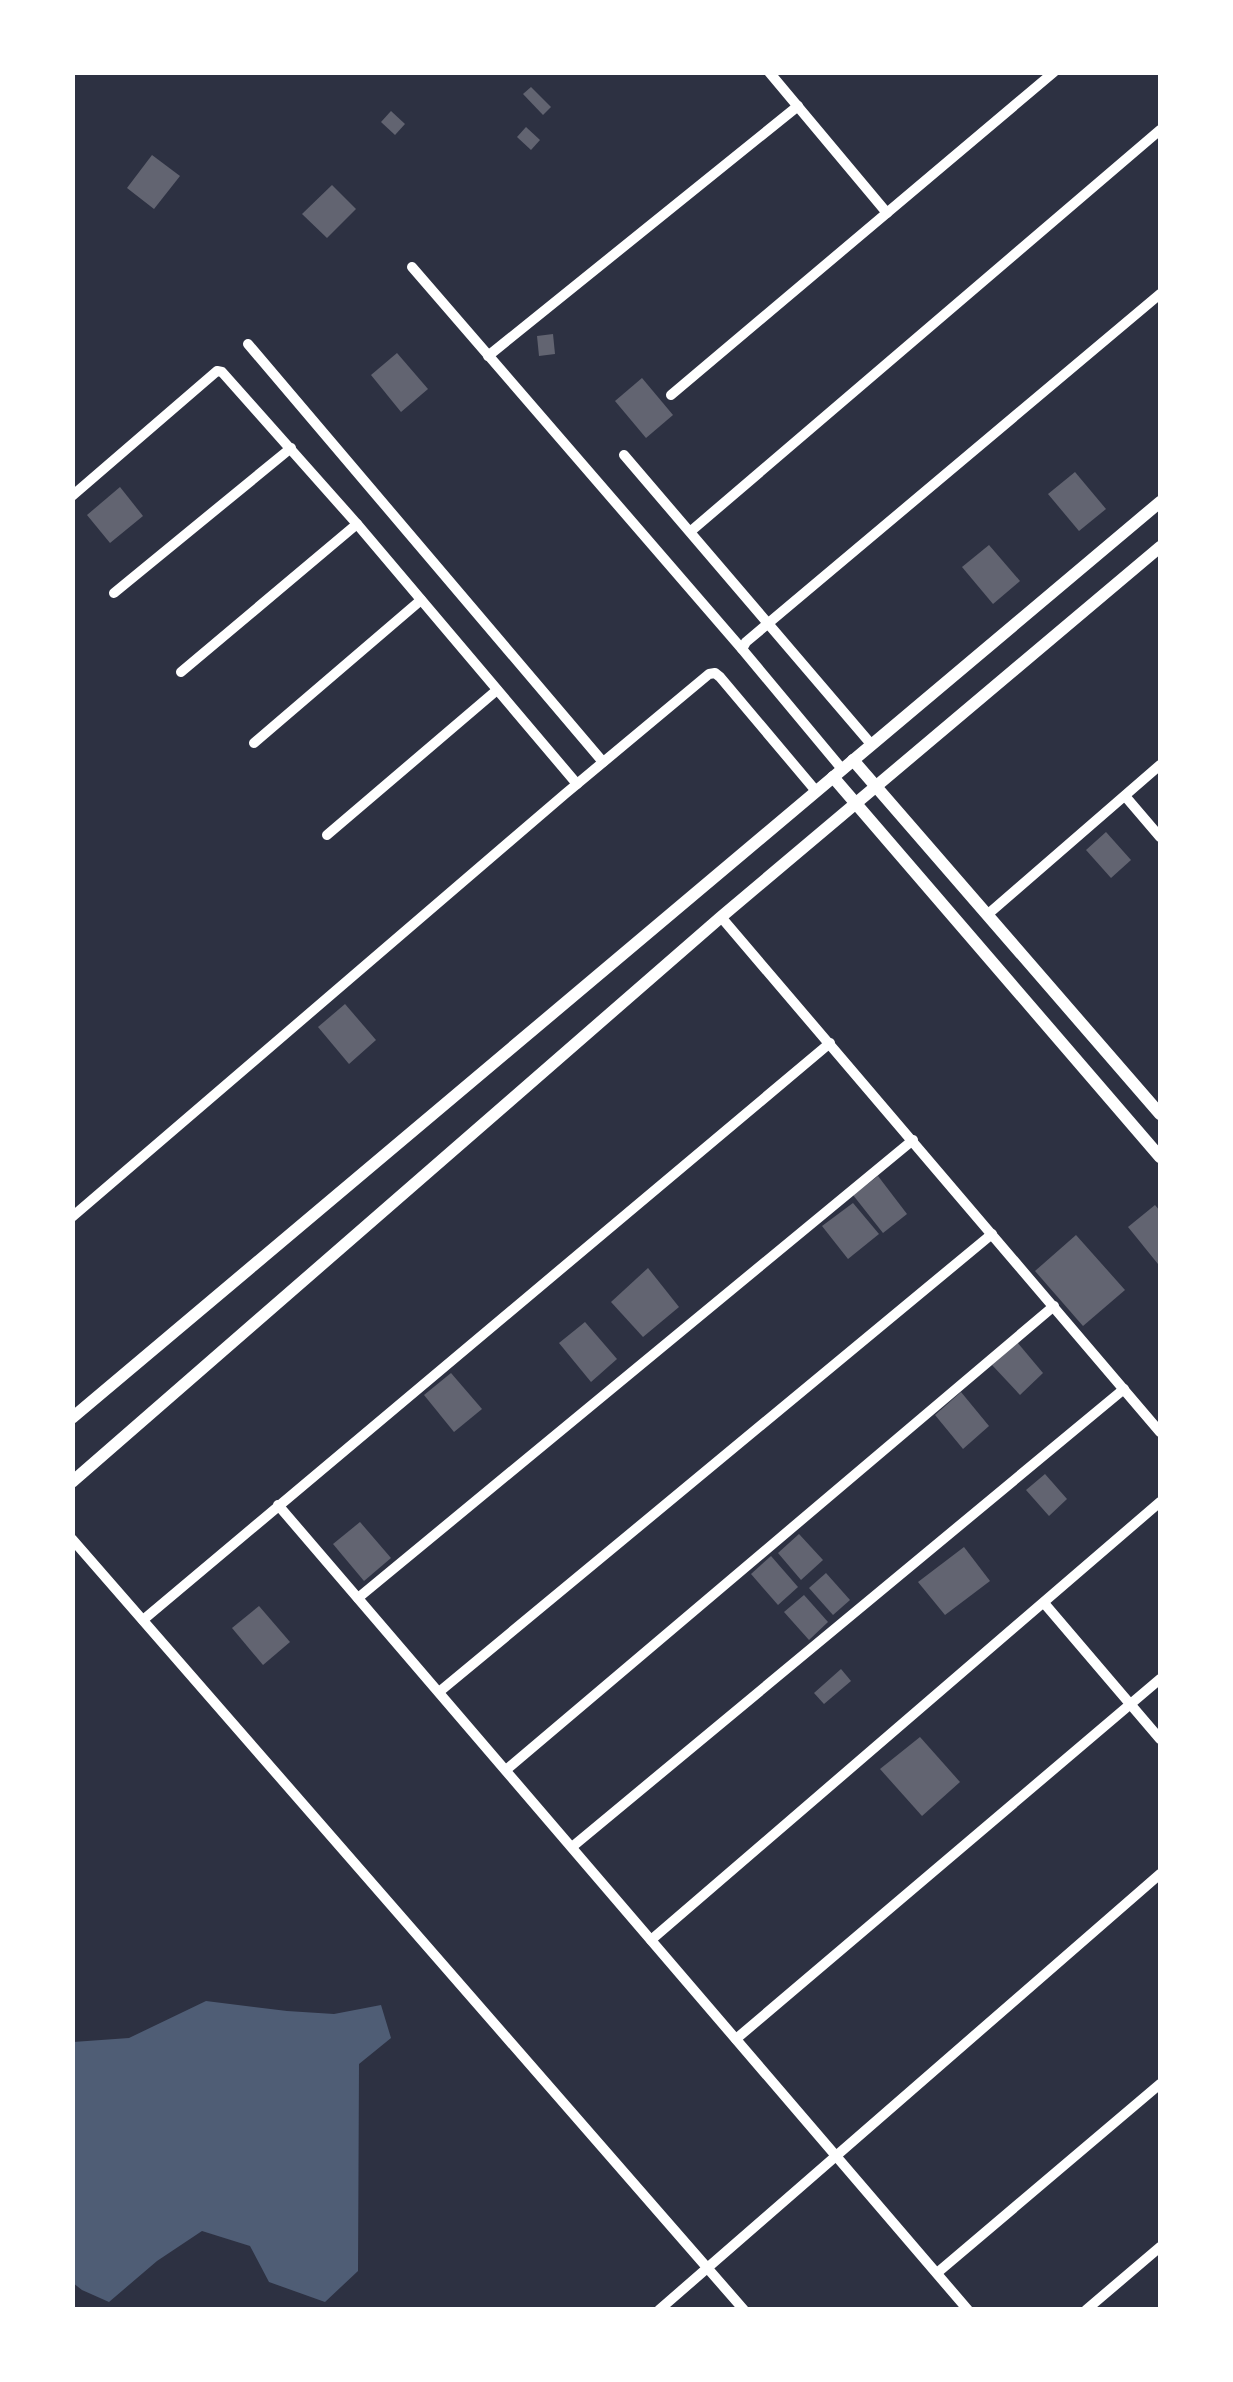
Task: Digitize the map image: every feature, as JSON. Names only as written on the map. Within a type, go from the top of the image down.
[{"type":"street","points":[[769,72],[887,214]]},
{"type":"street","points":[[671,395],[1054,72]]},
{"type":"street","points":[[488,356],[798,106]]},
{"type":"street","points":[[691,531],[1160,130]]},
{"type":"street","points":[[412,267],[742,649],[842,769],[856,803],[1160,1157]]},
{"type":"street","points":[[742,649],[769,622],[1160,294]]},
{"type":"street","points":[[248,344],[603,762]]},
{"type":"street","points":[[72,496],[217,372],[227,375],[577,784]]},
{"type":"street","points":[[114,593],[291,448]]},
{"type":"street","points":[[624,455],[871,744]]},
{"type":"street","points":[[72,1418],[1160,502]]},
{"type":"street","points":[[181,672],[357,524]]},
{"type":"street","points":[[72,1482],[721,916],[1160,547]]},
{"type":"street","points":[[254,742],[421,600]]},
{"type":"street","points":[[72,1216],[709,674],[720,677],[816,791]]},
{"type":"street","points":[[327,835],[497,690]]},
{"type":"street","points":[[986,915],[1160,765]]},
{"type":"street","points":[[842,769],[875,786],[1160,1114]]},
{"type":"street","points":[[1124,796],[1160,837]]},
{"type":"street","points":[[721,916],[1160,1432]]},
{"type":"street","points":[[143,1620],[830,1043]]},
{"type":"street","points":[[358,1598],[913,1140]]},
{"type":"street","points":[[439,1692],[992,1234]]},
{"type":"street","points":[[506,1770],[1054,1306]]},
{"type":"street","points":[[572,1847],[1124,1389]]},
{"type":"street","points":[[652,1940],[1160,1502]]},
{"type":"street","points":[[278,1505],[968,2310]]},
{"type":"street","points":[[72,1538],[744,2310]]},
{"type":"street","points":[[1044,1603],[1160,1739]]},
{"type":"street","points":[[736,2039],[1160,1679]]},
{"type":"street","points":[[659,2310],[1160,1874]]},
{"type":"street","points":[[937,2274],[1160,2084]]},
{"type":"street","points":[[1086,2310],[1160,2247]]},
{"type":"water","points":[[206,2001],[334,2014],[381,2005],[391,2038],[359,2064],[358,2271],[325,2302],[269,2282],[250,2246],[202,2231],[157,2261],[109,2302],[73,2283],[73,2042],[129,2038]]},
{"type":"building","points":[[531,87],[551,107],[543,115],[523,94]]},
{"type":"building","points":[[391,111],[405,124],[395,135],[381,122]]},
{"type":"building","points":[[526,127],[540,140],[531,150],[517,137]]},
{"type":"building","points":[[152,155],[180,176],[154,209],[127,188]]},
{"type":"building","points":[[332,185],[356,209],[327,238],[302,214]]},
{"type":"building","points":[[553,334],[555,354],[539,356],[537,336]]},
{"type":"building","points":[[397,353],[428,389],[401,412],[371,375]]},
{"type":"building","points":[[642,378],[673,415],[646,438],[615,401]]},
{"type":"building","points":[[1075,472],[1106,509],[1079,531],[1048,494]]},
{"type":"building","points":[[120,487],[143,516],[110,543],[87,515]]},
{"type":"building","points":[[989,545],[1020,581],[993,604],[962,567]]},
{"type":"building","points":[[1106,832],[1131,860],[1111,878],[1086,850]]},
{"type":"building","points":[[345,1004],[376,1040],[349,1064],[318,1027]]},
{"type":"building","points":[[878,1176],[907,1214],[883,1233],[853,1195]]},
{"type":"building","points":[[853,1203],[879,1234],[848,1259],[822,1226]]},
{"type":"building","points":[[1155,1205],[1160,1211],[1158,1264],[1128,1227]]},
{"type":"building","points":[[1076,1235],[1125,1290],[1083,1326],[1035,1271]]},
{"type":"building","points":[[648,1268],[679,1307],[643,1337],[611,1302]]},
{"type":"building","points":[[585,1322],[617,1359],[591,1382],[559,1343]]},
{"type":"building","points":[[1017,1342],[1043,1373],[1020,1395],[992,1365]]},
{"type":"building","points":[[451,1373],[482,1409],[454,1432],[424,1395]]},
{"type":"building","points":[[961,1392],[989,1426],[963,1449],[935,1415]]},
{"type":"building","points":[[1045,1474],[1067,1499],[1049,1516],[1026,1490]]},
{"type":"building","points":[[360,1522],[391,1558],[364,1581],[333,1544]]},
{"type":"building","points":[[799,1534],[823,1560],[801,1580],[778,1553]]},
{"type":"building","points":[[964,1547],[990,1581],[945,1615],[918,1582]]},
{"type":"building","points":[[771,1556],[798,1587],[778,1605],[751,1574]]},
{"type":"building","points":[[826,1573],[850,1600],[833,1615],[809,1588]]},
{"type":"building","points":[[804,1595],[828,1622],[809,1640],[784,1612]]},
{"type":"building","points":[[259,1606],[290,1642],[263,1665],[232,1628]]},
{"type":"building","points":[[841,1669],[851,1681],[824,1704],[814,1693]]},
{"type":"building","points":[[920,1737],[960,1782],[922,1816],[880,1769]]}]
